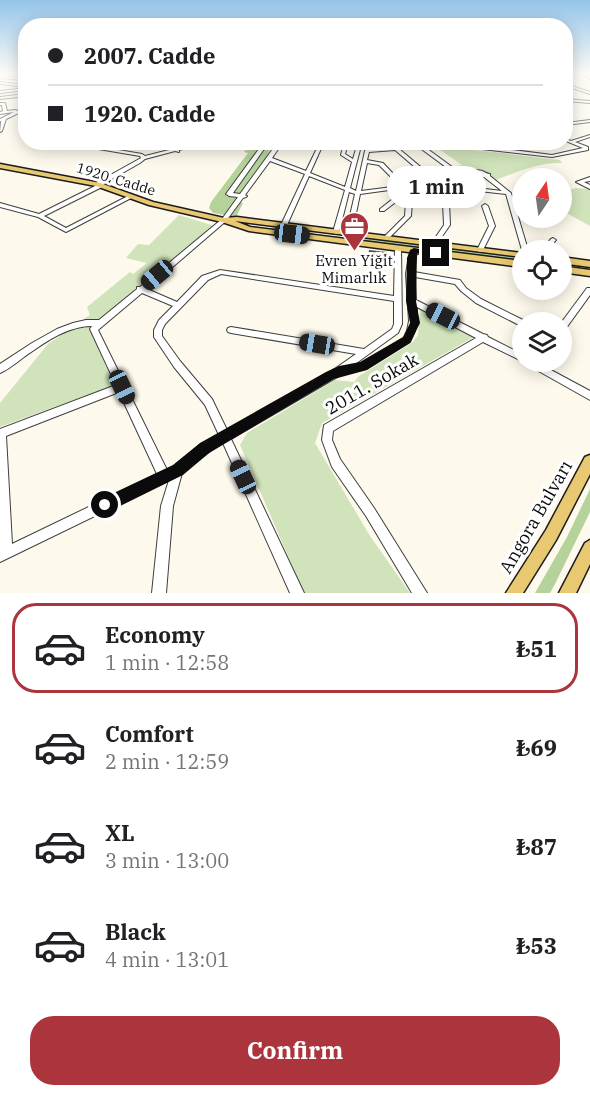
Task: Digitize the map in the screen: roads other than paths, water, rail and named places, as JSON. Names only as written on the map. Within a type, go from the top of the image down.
[{"type":"main road","name":"1920. Cadde","points":[[0,166],[100,185],[130,197],[224,220],[249,229],[386,238],[512,254]]},
{"type":"main road","name":"1920. Cadde","points":[[224,220],[237,219],[284,225],[335,236]]},
{"type":"main road","name":"1920. Cadde","points":[[348,237],[398,248],[512,263]]},
{"type":"main road","points":[[572,262],[590,264]]},
{"type":"main road","points":[[572,271],[590,273]]},
{"type":"main road","name":"Angora Bulvarı","points":[[514,593],[551,535],[590,461]]},
{"type":"main road","points":[[567,593],[590,548]]},
{"type":"street","points":[[0,104],[4,104],[2,112],[18,110]]},
{"type":"street","points":[[0,131],[2,119],[18,112]]},
{"type":"street","points":[[573,118],[581,121]]},
{"type":"street","points":[[573,123],[590,121]]},
{"type":"street","points":[[573,140],[590,136]]},
{"type":"street","points":[[573,143],[589,150]]},
{"type":"street","points":[[112,150],[138,154],[143,158]]},
{"type":"street","points":[[40,216],[100,185],[143,158],[180,150]]},
{"type":"street","points":[[244,196],[229,194],[261,150]]},
{"type":"street","points":[[164,476],[94,332],[100,323],[224,220],[276,150]]},
{"type":"street","points":[[284,225],[318,150]]},
{"type":"street","points":[[345,150],[343,154],[355,162]]},
{"type":"street","points":[[335,236],[358,150]]},
{"type":"street","points":[[348,237],[367,150]]},
{"type":"street","points":[[397,150],[432,179]]},
{"type":"street","points":[[424,150],[466,185],[476,189],[508,193]]},
{"type":"street","points":[[500,150],[560,156],[589,150]]},
{"type":"street","points":[[270,159],[357,191],[458,178],[476,172],[488,175],[508,193],[522,240]]},
{"type":"street","points":[[365,161],[381,164],[400,184]]},
{"type":"street","points":[[357,191],[432,179],[458,178]]},
{"type":"street","points":[[590,179],[579,182],[590,187]]},
{"type":"street","points":[[429,192],[466,185]]},
{"type":"street","points":[[382,210],[396,199],[446,201],[477,193],[476,189]]},
{"type":"street","points":[[0,205],[40,216],[66,230],[130,197]]},
{"type":"street","points":[[386,238],[408,216],[409,198]]},
{"type":"street","points":[[434,244],[447,225],[446,201]]},
{"type":"street","points":[[480,250],[492,226],[485,206]]},
{"type":"street","points":[[122,387],[1,433],[3,555],[178,470],[205,448],[339,371],[395,331],[398,324],[398,248]]},
{"type":"street","points":[[339,371],[363,366],[407,340],[415,323],[410,274],[414,250]]},
{"type":"street","points":[[297,593],[209,402],[158,337],[162,322],[205,278],[220,272],[397,299]]},
{"type":"street","points":[[410,274],[457,282],[476,300],[512,318]]},
{"type":"street","points":[[140,289],[178,305]]},
{"type":"street","points":[[572,314],[590,290]]},
{"type":"street","points":[[411,301],[512,353]]},
{"type":"street","points":[[0,369],[67,327],[81,322],[100,323]]},
{"type":"street","points":[[231,330],[364,352]]},
{"type":"street","name":"2011. Sokak","points":[[420,593],[370,512],[336,463],[327,440],[328,429],[484,338]]},
{"type":"street","points":[[550,372],[590,396]]},
{"type":"street","points":[[159,593],[167,506],[172,482],[178,470]]},
{"type":"place","name":"Evren Yiğit Mimarlık","points":[[354,252]]}]
